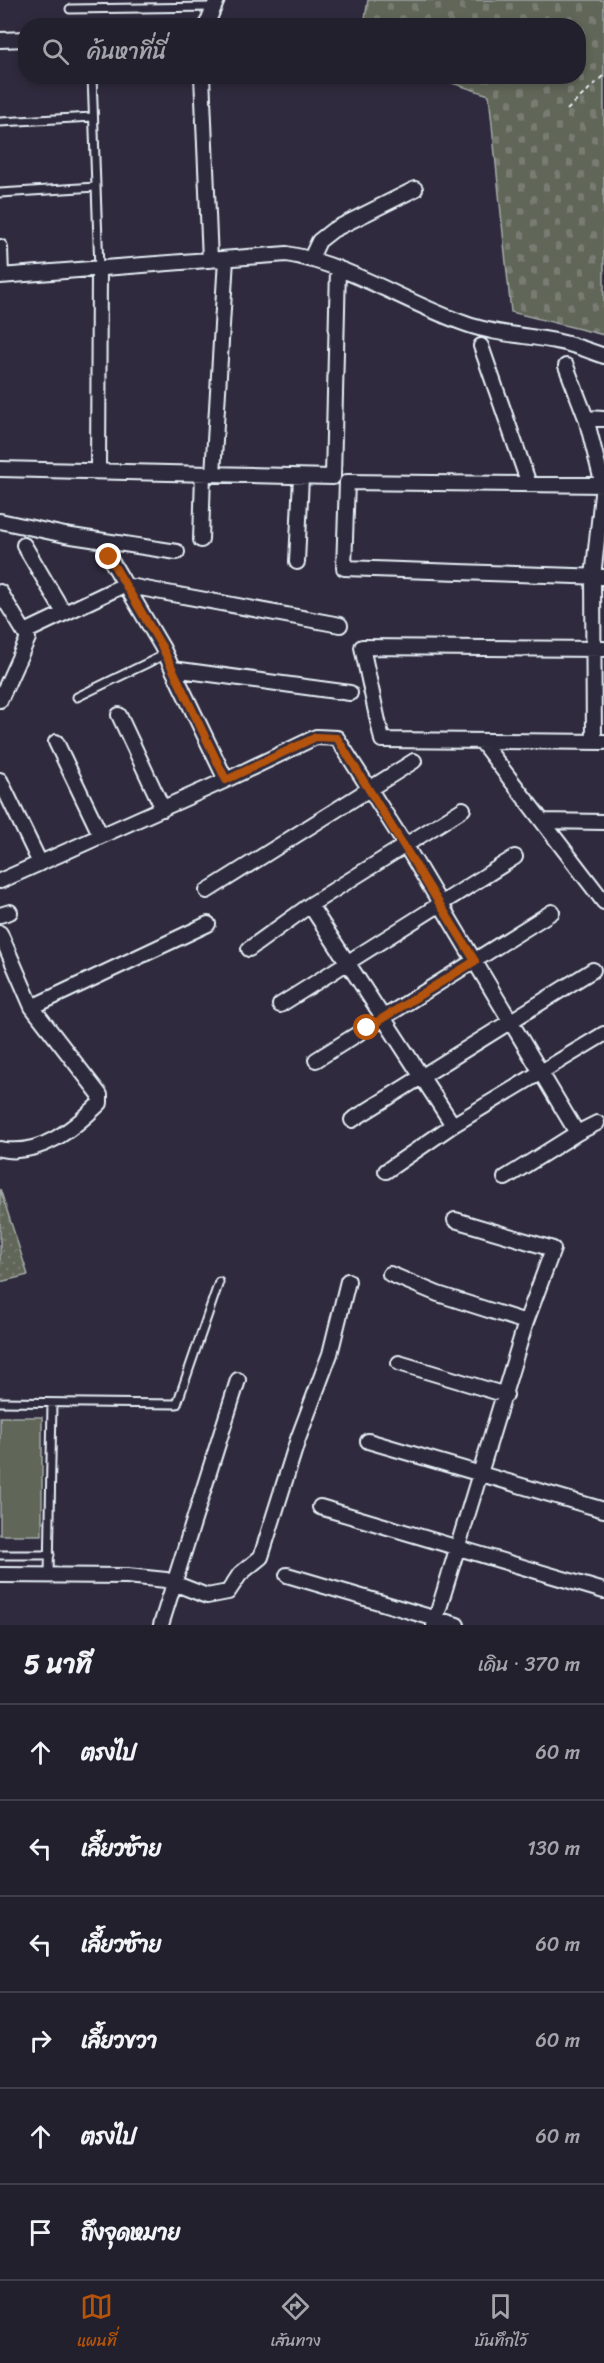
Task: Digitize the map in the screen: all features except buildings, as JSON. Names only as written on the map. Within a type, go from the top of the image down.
[{"type":"street","points":[[209,18],[215,3]]},
{"type":"street","points":[[0,40],[18,39]]},
{"type":"street","points":[[202,84],[210,260]]},
{"type":"street","points":[[311,258],[323,237],[415,189]]},
{"type":"street","points":[[0,247],[0,276],[287,254],[311,258],[440,315],[479,328],[561,342],[604,356]]},
{"type":"street","points":[[201,540],[226,259]]},
{"type":"street","points":[[0,469],[333,477],[338,268]]},
{"type":"street","points":[[98,471],[99,269]]},
{"type":"street","points":[[481,346],[529,484]]},
{"type":"street","points":[[566,366],[586,418],[604,485],[599,577],[599,648],[599,742],[382,740],[362,647],[599,648]]},
{"type":"street","points":[[586,418],[604,419]]},
{"type":"street","points":[[297,562],[301,477]]},
{"type":"street","points":[[599,577],[344,568],[347,482],[604,485]]},
{"type":"street","points":[[0,521],[65,535],[177,552]]},
{"type":"street","points":[[24,545],[64,613]]},
{"type":"street","points":[[109,557],[166,654],[226,780]]},
{"type":"street","points":[[25,632],[124,585],[340,624]]},
{"type":"street","points":[[0,592],[28,638],[0,700]]},
{"type":"street","points":[[173,669],[350,693]]},
{"type":"street","points":[[119,715],[163,809]]},
{"type":"street","points":[[0,881],[163,809],[316,737],[337,738],[442,905],[578,1133]]},
{"type":"street","points":[[481,741],[604,902]]},
{"type":"street","points":[[56,742],[101,836]]},
{"type":"street","points":[[207,891],[414,761]]},
{"type":"street","points":[[0,780],[40,863]]},
{"type":"street","points":[[249,949],[310,905],[463,809]]},
{"type":"street","points":[[542,821],[604,822]]},
{"type":"street","points":[[280,1005],[515,857]]},
{"type":"street","points":[[310,905],[453,1125]]},
{"type":"street","points":[[316,1060],[552,912]]},
{"type":"street","points":[[32,1007],[208,924]]},
{"type":"street","points":[[0,933],[32,1007],[100,1095],[100,1103],[67,1131],[45,1144],[16,1152],[0,1149]]},
{"type":"street","points":[[352,1120],[593,970]]},
{"type":"street","points":[[386,1171],[453,1125],[604,1034]]},
{"type":"street","points":[[505,1178],[597,1123]]},
{"type":"street","points":[[435,1622],[506,1395],[526,1322],[552,1249],[455,1220]]},
{"type":"street","points":[[390,1274],[438,1294],[526,1322]]},
{"type":"street","points":[[0,1575],[127,1576],[173,1582],[207,1596],[228,1592],[240,1574],[261,1557],[298,1438],[330,1354],[348,1281]]},
{"type":"street","points":[[399,1364],[506,1395]]},
{"type":"street","points":[[161,1625],[238,1380]]},
{"type":"street","points":[[368,1442],[604,1510]]},
{"type":"street","points":[[320,1507],[604,1591]]},
{"type":"street","points":[[287,1575],[435,1622],[457,1625]]},
{"type":"lane","points":[[70,9],[215,3]]},
{"type":"lane","points":[[92,84],[99,269]]},
{"type":"lane","points":[[0,122],[93,117]]},
{"type":"lane","points":[[0,193],[96,187]]},
{"type":"lane","points":[[77,697],[166,654]]},
{"type":"lane","points":[[0,1402],[177,1404],[219,1282]]},
{"type":"lane","points":[[49,1575],[52,1403]]},
{"type":"lane","points":[[0,1555],[50,1555]]},
{"type":"path","points":[[567,110],[604,75]]},
{"type":"green space","points":[[368,0],[604,0],[604,335],[511,312],[489,95],[455,84],[586,84],[586,18],[365,18]]},
{"type":"green space","points":[[0,1189],[28,1275],[0,1282]]},
{"type":"green space","points":[[0,1417],[42,1417],[42,1535],[0,1535]]},
{"type":"route","points":[[109,557],[162,647],[226,780],[316,737],[337,738],[406,846],[475,961],[367,1028]]}]
